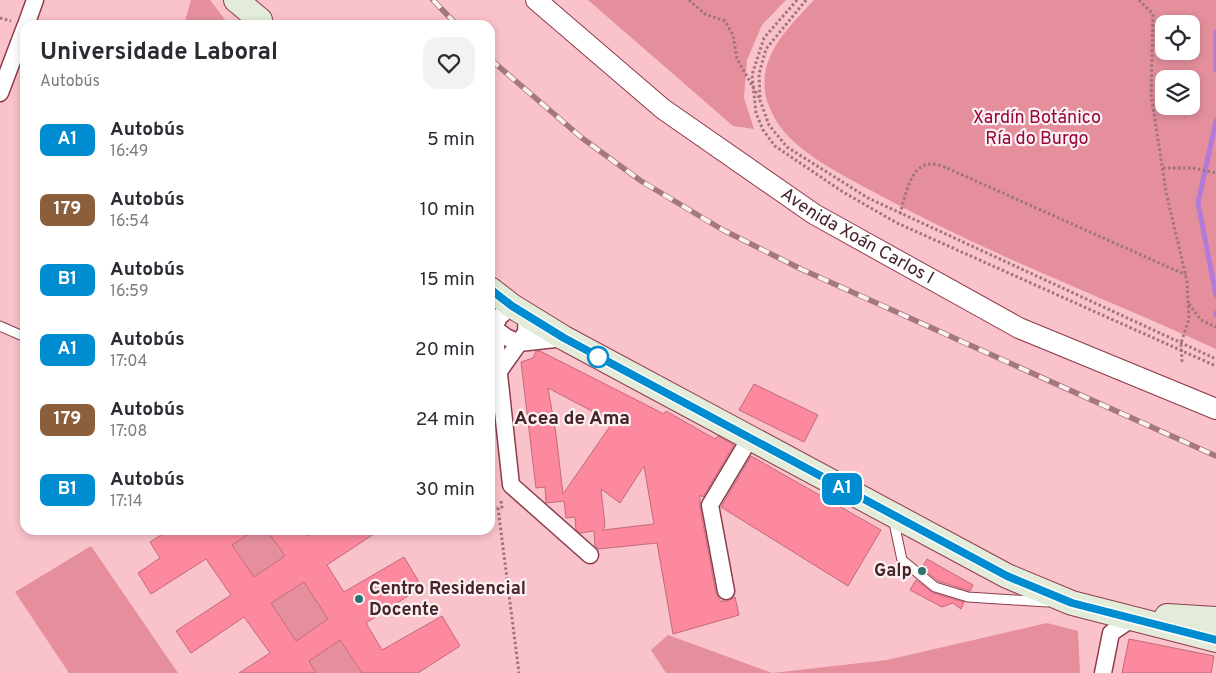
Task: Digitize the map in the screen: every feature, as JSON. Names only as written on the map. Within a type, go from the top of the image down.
[{"type":"main road","points":[[236,0],[258,15]]},
{"type":"main road","points":[[495,293],[564,338],[892,516],[953,544],[1007,576],[1072,603],[1216,640]]},
{"type":"main road","points":[[1110,612],[1216,619]]},
{"type":"street","points":[[27,20],[35,0]]},
{"type":"street","name":"Avenida Xoán Carlos I","points":[[536,0],[663,109],[814,214],[1019,328],[1216,409]]},
{"type":"street","points":[[0,93],[20,39]]},
{"type":"street","points":[[495,322],[499,317],[519,310],[526,332],[498,374]]},
{"type":"street","points":[[495,328],[519,344],[564,338]]},
{"type":"street","points":[[495,350],[511,485],[590,555]]},
{"type":"street","points":[[726,591],[710,505],[750,438]]},
{"type":"street","points":[[1102,673],[1111,633],[1133,618]]},
{"type":"lane","points":[[0,326],[20,335]]},
{"type":"lane","points":[[892,516],[902,560],[935,587],[968,597],[1072,603]]},
{"type":"path","points":[[689,0],[704,14],[725,21],[733,35],[737,59],[760,100],[769,125],[787,146],[868,198],[900,214],[1181,344],[1216,358]]},
{"type":"path","points":[[797,0],[764,38],[757,57],[752,86],[756,113],[763,130],[776,146],[843,192],[897,223],[1216,366]]},
{"type":"path","points":[[760,100],[759,74],[766,49],[806,0]]},
{"type":"path","points":[[1139,0],[1153,14],[1152,94],[1166,192],[1186,276],[1189,319],[1181,344],[1182,362]]},
{"type":"path","points":[[900,214],[914,173],[921,166],[931,164],[948,168],[1186,276]]},
{"type":"path","points":[[1163,168],[1194,168],[1216,173]]},
{"type":"path","points":[[1188,303],[1201,320],[1216,327]]},
{"type":"path","points":[[502,500],[502,507],[498,508],[519,673]]},
{"type":"green space","points":[[191,0],[210,0],[225,20],[185,20]]},
{"type":"green space","points":[[588,0],[786,0],[762,25],[747,60],[744,98],[754,129],[733,126]]},
{"type":"green space","name":"Xardín Botánico Ría do Burgo","points":[[814,0],[1216,0],[1216,349],[1048,276],[923,218],[847,178],[801,148],[783,131],[767,101],[766,71],[776,45]]},
{"type":"green space","points":[[247,535],[270,535],[285,556],[254,577],[232,545]]},
{"type":"green space","points":[[91,546],[178,673],[69,673],[15,592]]},
{"type":"green space","points":[[304,582],[328,619],[296,641],[271,603]]},
{"type":"green space","points":[[1047,623],[1078,631],[1080,673],[772,673],[887,660]]},
{"type":"green space","points":[[668,635],[772,673],[666,673],[651,650]]},
{"type":"green space","points":[[340,640],[362,673],[316,673],[309,661]]},
{"type":"building","points":[[536,351],[540,351],[664,414],[666,411],[715,439],[718,436],[734,445],[703,497],[700,495],[700,507],[716,593],[720,601],[728,601],[735,597],[739,615],[673,634],[657,543],[598,549],[595,546],[594,531],[580,533],[576,530],[575,517],[566,518],[564,501],[546,503],[545,487],[536,488],[521,362],[533,358]],"holes":[[[548,388],[613,422],[563,494],[556,434]],[[644,466],[654,524],[603,530],[605,526],[601,489],[620,503]]]},
{"type":"building","points":[[754,384],[818,415],[804,442],[739,410]]},
{"type":"building","points":[[751,456],[881,530],[848,586],[721,507]]},
{"type":"building","name":"Centro Residencial Docente","points":[[161,535],[247,535],[232,545],[254,577],[285,556],[270,535],[372,535],[327,565],[344,592],[404,557],[422,587],[366,623],[382,650],[442,616],[460,646],[418,673],[362,673],[340,640],[309,661],[316,673],[239,673],[270,653],[244,617],[191,653],[176,631],[231,595],[206,559],[151,594],[138,573],[160,558],[150,542]],"holes":[[[304,582],[328,619],[296,641],[271,603]]]},
{"type":"building","points":[[927,559],[973,585],[970,591],[938,581],[922,568]]},
{"type":"building","points":[[916,580],[933,593],[964,602],[961,609],[953,603],[942,607],[910,590]]},
{"type":"building","points":[[1129,639],[1214,656],[1211,673],[1122,673]]},
{"type":"waterway","points":[[1216,32],[1216,70]]},
{"type":"waterway","points":[[1216,121],[1198,203],[1216,295]]},
{"type":"railway","points":[[433,0],[452,20]]},
{"type":"railway","points":[[495,63],[582,138],[641,181],[723,230],[801,269],[1216,456]]},
{"type":"bus line","name":"A1","points":[[495,293],[512,306],[564,338],[1007,576],[1072,603],[1216,640]]},
{"type":"place","name":"Galp","points":[[922,571]]},
{"type":"place","name":"Centro Residencial Docente","points":[[359,599]]},
{"type":"district","name":"Acea de Ama","points":[[572,419]]}]
